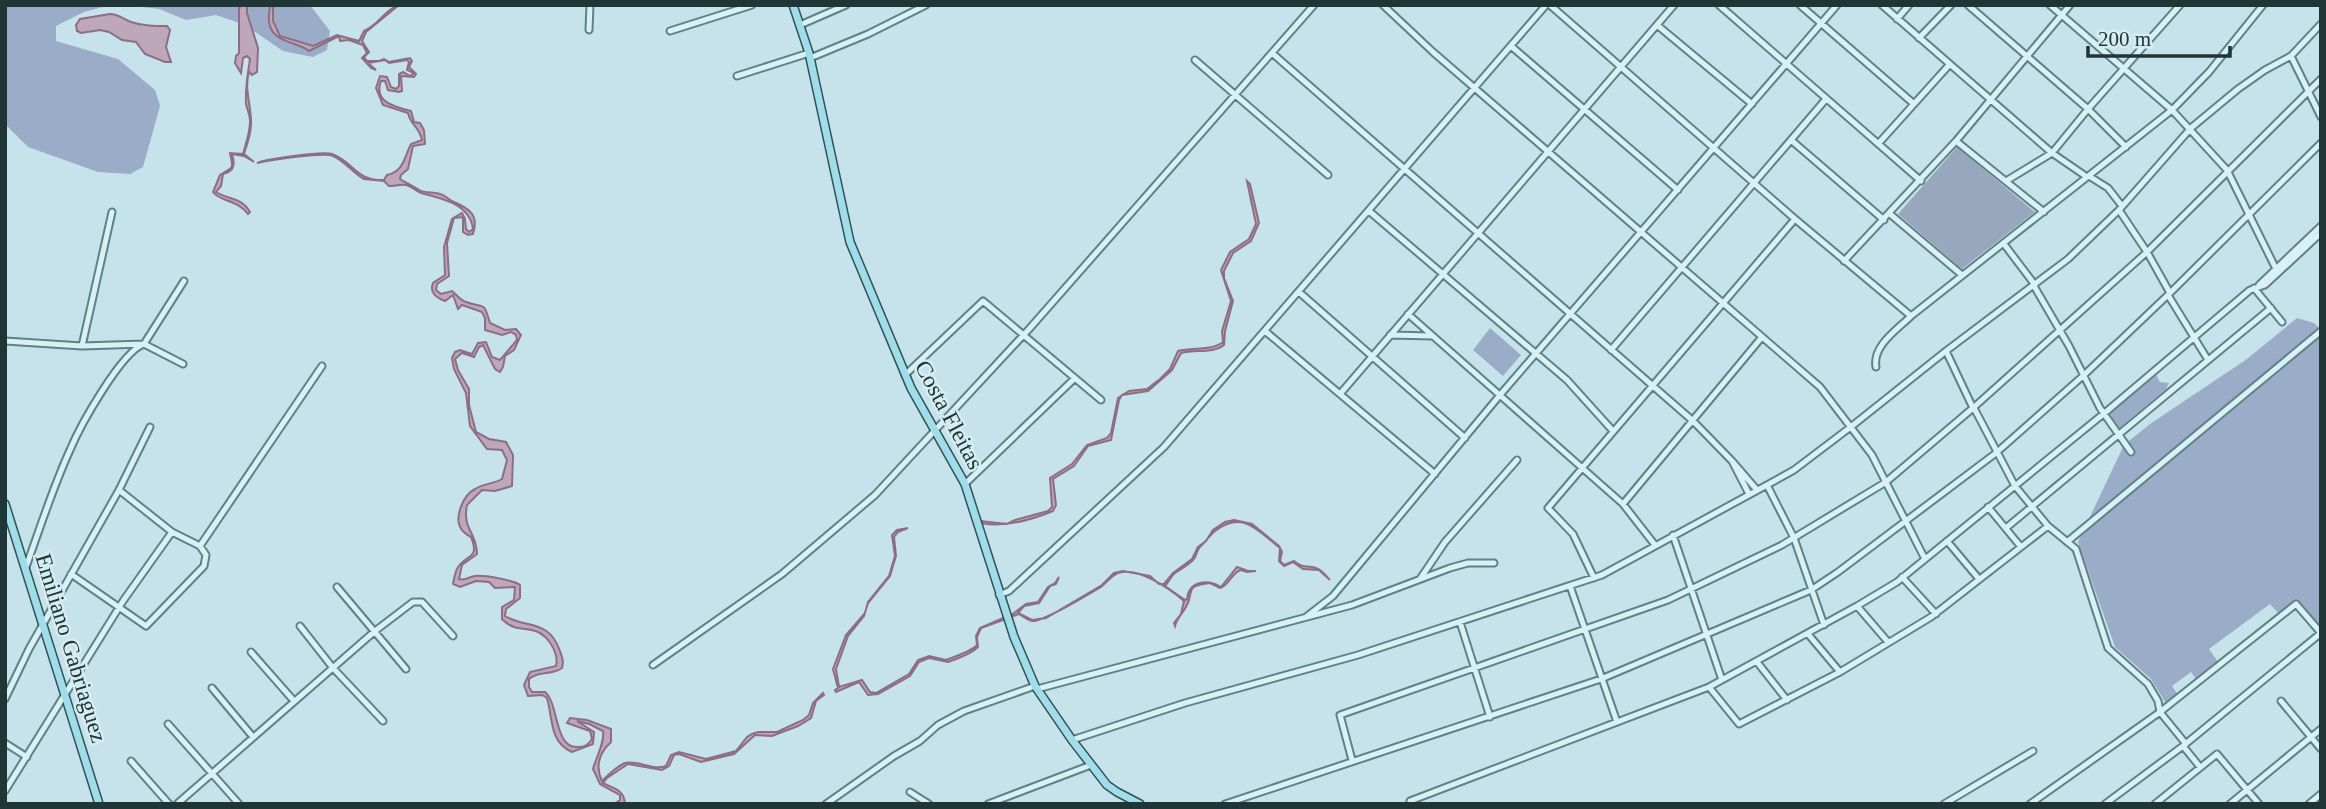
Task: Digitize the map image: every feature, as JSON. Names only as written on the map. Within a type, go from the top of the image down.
[{"type":"main road","name":"Costa Fleitas","points":[[793,5],[809,55],[850,242],[905,375],[965,484],[1014,638],[1036,688],[1072,740],[1112,789],[1140,804]]},
{"type":"main road","name":"Emiliano Gabriaguez","points":[[5,504],[99,804]]},
{"type":"street","points":[[589,30],[590,5]]},
{"type":"street","points":[[670,31],[751,5]]},
{"type":"street","points":[[800,25],[846,5]]},
{"type":"street","points":[[737,76],[868,34],[926,5]]},
{"type":"street","points":[[653,665],[782,574],[875,495],[1023,335],[1314,5]]},
{"type":"street","points":[[1383,5],[1820,387],[1872,455],[1925,559]]},
{"type":"street","points":[[1390,11],[1395,5]]},
{"type":"street","points":[[999,595],[1009,591],[1164,447],[1548,5],[1911,316]]},
{"type":"street","points":[[1340,394],[1674,5]]},
{"type":"street","points":[[1719,5],[1921,181]]},
{"type":"street","points":[[1800,5],[1914,104]]},
{"type":"street","points":[[1306,617],[1333,596],[1500,395],[1837,5]]},
{"type":"street","points":[[1882,5],[2052,153],[2108,188],[2208,360]]},
{"type":"street","points":[[1897,19],[1909,5]]},
{"type":"street","points":[[1919,38],[1951,5]]},
{"type":"street","points":[[1968,5],[2088,109],[2126,147]]},
{"type":"street","points":[[2050,5],[2172,110],[2228,171],[2276,271]]},
{"type":"street","points":[[1844,261],[1921,181],[2070,5]]},
{"type":"street","points":[[2006,181],[2052,153],[2180,5]]},
{"type":"street","points":[[1876,367],[1875,356],[1878,349],[1911,316],[2172,110],[2209,72],[2262,5]]},
{"type":"street","points":[[1072,740],[1185,703],[1293,674],[1594,578],[1768,485],[1794,470],[2068,259],[2120,208],[2191,128],[2238,89],[2291,56],[2321,24]]},
{"type":"street","points":[[1657,25],[1752,104]]},
{"type":"street","points":[[1511,46],[1678,190]]},
{"type":"street","points":[[1272,53],[1693,421],[1757,490]]},
{"type":"street","points":[[2291,56],[2321,117]]},
{"type":"street","points":[[1195,60],[1328,175]]},
{"type":"street","points":[[1878,144],[1950,64]]},
{"type":"street","points":[[1352,760],[1340,715],[1668,600],[1794,538],[1886,482],[2147,252],[2321,79]]},
{"type":"street","points":[[1611,350],[1826,99]]},
{"type":"street","points":[[1791,140],[1884,220]]},
{"type":"street","points":[[1956,141],[2044,212]]},
{"type":"street","points":[[1225,804],[1601,679],[1811,590],[1996,453],[2084,375],[2169,294],[2321,142]]},
{"type":"street","points":[[1368,211],[1567,380],[1612,431]]},
{"type":"street","points":[[82,346],[112,212]]},
{"type":"street","points":[[1890,214],[1962,275]]},
{"type":"street","points":[[1594,578],[1573,534],[1548,508],[1795,219]]},
{"type":"street","points":[[2276,271],[2321,226]]},
{"type":"street","points":[[1410,801],[1709,687],[1857,606],[1925,559],[2321,233]]},
{"type":"street","points":[[2004,244],[2034,286],[2104,413],[2131,452]]},
{"type":"street","points":[[26,567],[70,448],[120,365],[135,348],[144,344],[184,281]]},
{"type":"street","points":[[2256,287],[2282,322]]},
{"type":"street","points":[[1298,292],[1465,438]]},
{"type":"street","points":[[905,375],[983,301],[1101,400]]},
{"type":"street","points":[[2006,528],[2271,308]]},
{"type":"street","points":[[1408,314],[1623,504],[1655,545]]},
{"type":"street","points":[[1265,331],[1435,474]]},
{"type":"street","points":[[2067,542],[2321,331]]},
{"type":"street","points":[[1390,335],[1432,336]]},
{"type":"street","points":[[1623,504],[1762,337]]},
{"type":"street","points":[[5,341],[82,346],[144,344],[183,364]]},
{"type":"street","points":[[1946,351],[2015,486],[2048,526],[2077,552],[2108,648],[2148,684],[2158,701],[2160,712],[2200,768]]},
{"type":"street","points":[[200,547],[322,366]]},
{"type":"street","points":[[965,484],[1075,378]]},
{"type":"street","points":[[5,699],[42,625],[119,491],[150,428]]},
{"type":"street","points":[[1420,579],[1445,542],[1517,460]]},
{"type":"street","points":[[1732,461],[1749,494]]},
{"type":"street","points":[[1768,485],[1794,538],[1824,625]]},
{"type":"street","points":[[71,575],[146,626],[204,566],[206,555],[200,547],[172,532],[119,491]]},
{"type":"street","points":[[1988,507],[2021,547]]},
{"type":"street","points":[[1709,687],[1739,724],[1840,672],[1936,614],[2048,526]]},
{"type":"street","points":[[5,791],[120,607],[172,532]]},
{"type":"street","points":[[1673,535],[1722,680]]},
{"type":"street","points":[[1947,541],[1979,579]]},
{"type":"street","points":[[826,804],[920,741],[938,725],[964,711],[1036,688],[1352,605],[1468,563],[1494,563]]},
{"type":"street","points":[[1902,577],[1936,614]]},
{"type":"street","points":[[1570,586],[1617,722]]},
{"type":"street","points":[[337,587],[406,669]]},
{"type":"street","points":[[177,804],[375,631],[412,602],[422,602],[453,636]]},
{"type":"street","points":[[2032,803],[2160,712],[2296,604],[2321,633],[2185,745],[2105,804]]},
{"type":"street","points":[[1857,606],[1888,642]]},
{"type":"street","points":[[1460,622],[1490,717]]},
{"type":"street","points":[[300,626],[333,668],[383,721]]},
{"type":"street","points":[[1808,634],[1840,672]]},
{"type":"street","points":[[251,652],[294,701]]},
{"type":"street","points":[[1757,662],[1787,699]]},
{"type":"street","points":[[212,688],[253,737]]},
{"type":"street","points":[[2281,701],[2321,749]]},
{"type":"street","points":[[167,724],[239,804]]},
{"type":"street","points":[[2230,804],[2321,729]]},
{"type":"street","points":[[5,743],[27,757]]},
{"type":"street","points":[[1944,804],[2033,751]]},
{"type":"street","points":[[2155,804],[2217,754],[2259,804]]},
{"type":"street","points":[[131,761],[169,804]]},
{"type":"street","points":[[988,804],[1091,765]]},
{"type":"street","points":[[910,792],[929,804]]},
{"type":"street","points":[[2309,804],[2321,794]]},
{"type":"shaded area","points":[[5,5],[110,5],[84,12],[56,26],[56,41],[118,59],[155,90],[160,106],[143,167],[130,174],[98,172],[28,147],[6,125]]},
{"type":"shaded area","points":[[126,5],[310,5],[330,31],[327,50],[313,57],[283,51],[245,25],[216,15],[186,20],[159,9]]},
{"type":"shaded area","points":[[241,5],[247,5],[258,48],[257,72],[252,75],[249,72],[248,78],[251,125],[244,154],[254,162],[244,156],[232,154],[233,167],[223,174],[221,186],[216,192],[239,201],[250,212],[248,214],[244,209],[213,192],[220,175],[231,167],[230,153],[243,154],[249,130],[246,98],[247,81],[250,59],[247,56],[243,58],[241,73],[235,63],[239,53]]},
{"type":"shaded area","points":[[270,5],[273,5],[273,21],[280,36],[313,46],[337,35],[359,41],[364,31],[399,5],[366,32],[362,41],[369,52],[364,57],[367,61],[384,59],[389,62],[410,58],[412,61],[409,67],[416,74],[414,77],[401,76],[402,91],[388,90],[385,81],[381,81],[379,88],[383,99],[411,111],[414,122],[420,123],[424,130],[425,144],[413,146],[408,169],[400,179],[421,191],[442,195],[465,207],[475,222],[473,234],[468,235],[463,232],[463,217],[454,218],[447,243],[449,276],[437,284],[436,290],[441,294],[452,291],[464,301],[483,306],[490,323],[505,330],[516,329],[521,335],[514,350],[505,356],[500,372],[495,369],[483,345],[474,357],[462,353],[455,359],[469,389],[469,405],[476,432],[489,439],[506,442],[513,455],[512,486],[495,491],[482,490],[467,505],[466,520],[477,554],[462,565],[459,579],[485,576],[520,585],[520,598],[506,609],[505,616],[544,629],[555,641],[562,657],[562,668],[533,676],[529,679],[529,687],[532,692],[545,692],[549,698],[565,741],[570,746],[580,747],[592,739],[590,731],[567,723],[570,718],[587,720],[611,729],[611,742],[599,760],[602,781],[625,763],[661,767],[666,766],[671,755],[679,752],[706,759],[736,751],[752,734],[777,732],[803,720],[809,715],[813,703],[823,693],[816,701],[811,718],[772,736],[755,735],[734,754],[701,762],[679,754],[674,755],[669,766],[662,770],[628,764],[603,783],[620,792],[625,804],[614,804],[620,800],[620,795],[600,784],[593,769],[602,745],[603,731],[577,721],[594,732],[593,744],[572,752],[559,742],[553,729],[547,698],[542,695],[528,696],[524,685],[530,672],[556,666],[554,650],[539,632],[515,627],[502,619],[502,607],[514,600],[515,587],[495,588],[489,582],[476,581],[460,587],[453,584],[458,567],[474,549],[471,537],[459,525],[461,508],[467,496],[475,489],[502,479],[507,460],[502,450],[487,449],[470,426],[466,393],[454,369],[452,358],[455,352],[460,350],[472,354],[478,343],[486,342],[492,357],[500,360],[517,340],[516,335],[511,332],[502,335],[485,330],[482,312],[462,305],[458,309],[453,295],[445,301],[433,292],[433,283],[445,275],[444,247],[452,219],[462,213],[469,232],[473,229],[471,220],[461,208],[437,197],[421,193],[408,186],[389,186],[384,181],[364,179],[333,156],[285,158],[257,163],[294,156],[332,154],[367,177],[384,180],[400,167],[411,144],[422,140],[408,113],[383,105],[376,88],[380,76],[387,77],[391,87],[396,89],[399,86],[399,74],[403,72],[410,76],[414,73],[407,70],[407,60],[389,63],[385,60],[368,63],[376,70],[371,68],[362,58],[367,53],[363,45],[349,40],[340,41],[339,36],[309,51],[285,41],[271,29]]},
{"type":"shaded area","points":[[110,14],[140,24],[167,26],[170,30],[166,47],[171,62],[145,54],[136,42],[122,40],[109,32],[77,31],[76,25],[80,19]]},
{"type":"shaded area","points":[[1957,147],[2035,212],[1962,269],[1898,214]]},
{"type":"shaded area","points":[[1247,181],[1259,223],[1251,241],[1233,253],[1224,271],[1233,301],[1224,345],[1215,349],[1181,353],[1172,370],[1148,391],[1123,395],[1129,391],[1147,389],[1160,379],[1170,369],[1178,351],[1213,347],[1223,342],[1222,331],[1231,301],[1221,270],[1230,252],[1249,239],[1256,224]]},
{"type":"shaded area","points":[[2297,318],[2314,323],[2321,330],[2321,627],[2296,599],[2280,615],[2270,604],[2209,649],[2218,662],[2196,679],[2191,672],[2172,686],[2178,695],[2167,705],[2151,679],[2115,647],[2078,542],[2124,445],[2150,424],[2247,359]]},
{"type":"shaded area","points":[[1490,328],[1521,355],[1503,376],[1473,350]]},
{"type":"shaded area","points":[[2156,375],[2160,382],[2169,383],[2166,389],[2119,428],[2108,414]]},
{"type":"shaded area","points":[[1122,396],[1111,440],[1088,446],[1074,466],[1053,479],[1056,505],[1053,511],[1007,524],[1048,511],[1052,507],[1050,478],[1072,464],[1087,445],[1107,438],[1111,433],[1118,398]]},
{"type":"shaded area","points":[[1234,520],[1252,524],[1280,548],[1257,529],[1242,522],[1225,525],[1207,539],[1213,530]]},
{"type":"shaded area","points":[[981,521],[1006,524],[981,523]]},
{"type":"shaded area","points":[[908,528],[894,537],[896,556],[890,576],[868,603],[866,611],[868,602],[889,576],[895,556],[892,535],[897,530]]},
{"type":"shaded area","points":[[1205,542],[1194,559],[1174,574],[1165,586],[1185,600],[1191,588],[1195,585],[1210,583],[1191,590],[1189,602],[1175,626],[1184,601],[1160,584],[1164,584],[1173,573],[1192,559],[1198,547]]},
{"type":"shaded area","points":[[1280,548],[1280,561],[1284,565],[1294,561],[1319,570],[1303,569],[1293,562],[1284,566],[1279,561]]},
{"type":"shaded area","points":[[1237,567],[1256,571],[1247,572],[1241,570],[1220,588],[1210,583],[1221,587]]},
{"type":"shaded area","points":[[1128,572],[1116,574],[1101,587],[1055,613],[1102,585],[1114,573]]},
{"type":"shaded area","points":[[1059,577],[1056,584],[1050,586],[1039,603],[1024,606],[1018,613],[1032,620],[1042,619],[1033,621],[1019,614],[1010,616],[1026,604],[1038,602],[1048,587]]},
{"type":"shaded area","points":[[865,613],[848,636],[836,669],[839,687],[862,680],[870,692],[876,693],[909,674],[918,660],[929,656],[946,660],[963,654],[977,645],[976,636],[980,628],[1003,620],[981,628],[977,637],[978,647],[972,651],[948,662],[929,658],[919,662],[910,676],[878,694],[868,695],[859,682],[836,692],[838,688],[833,669],[846,635]]}]
